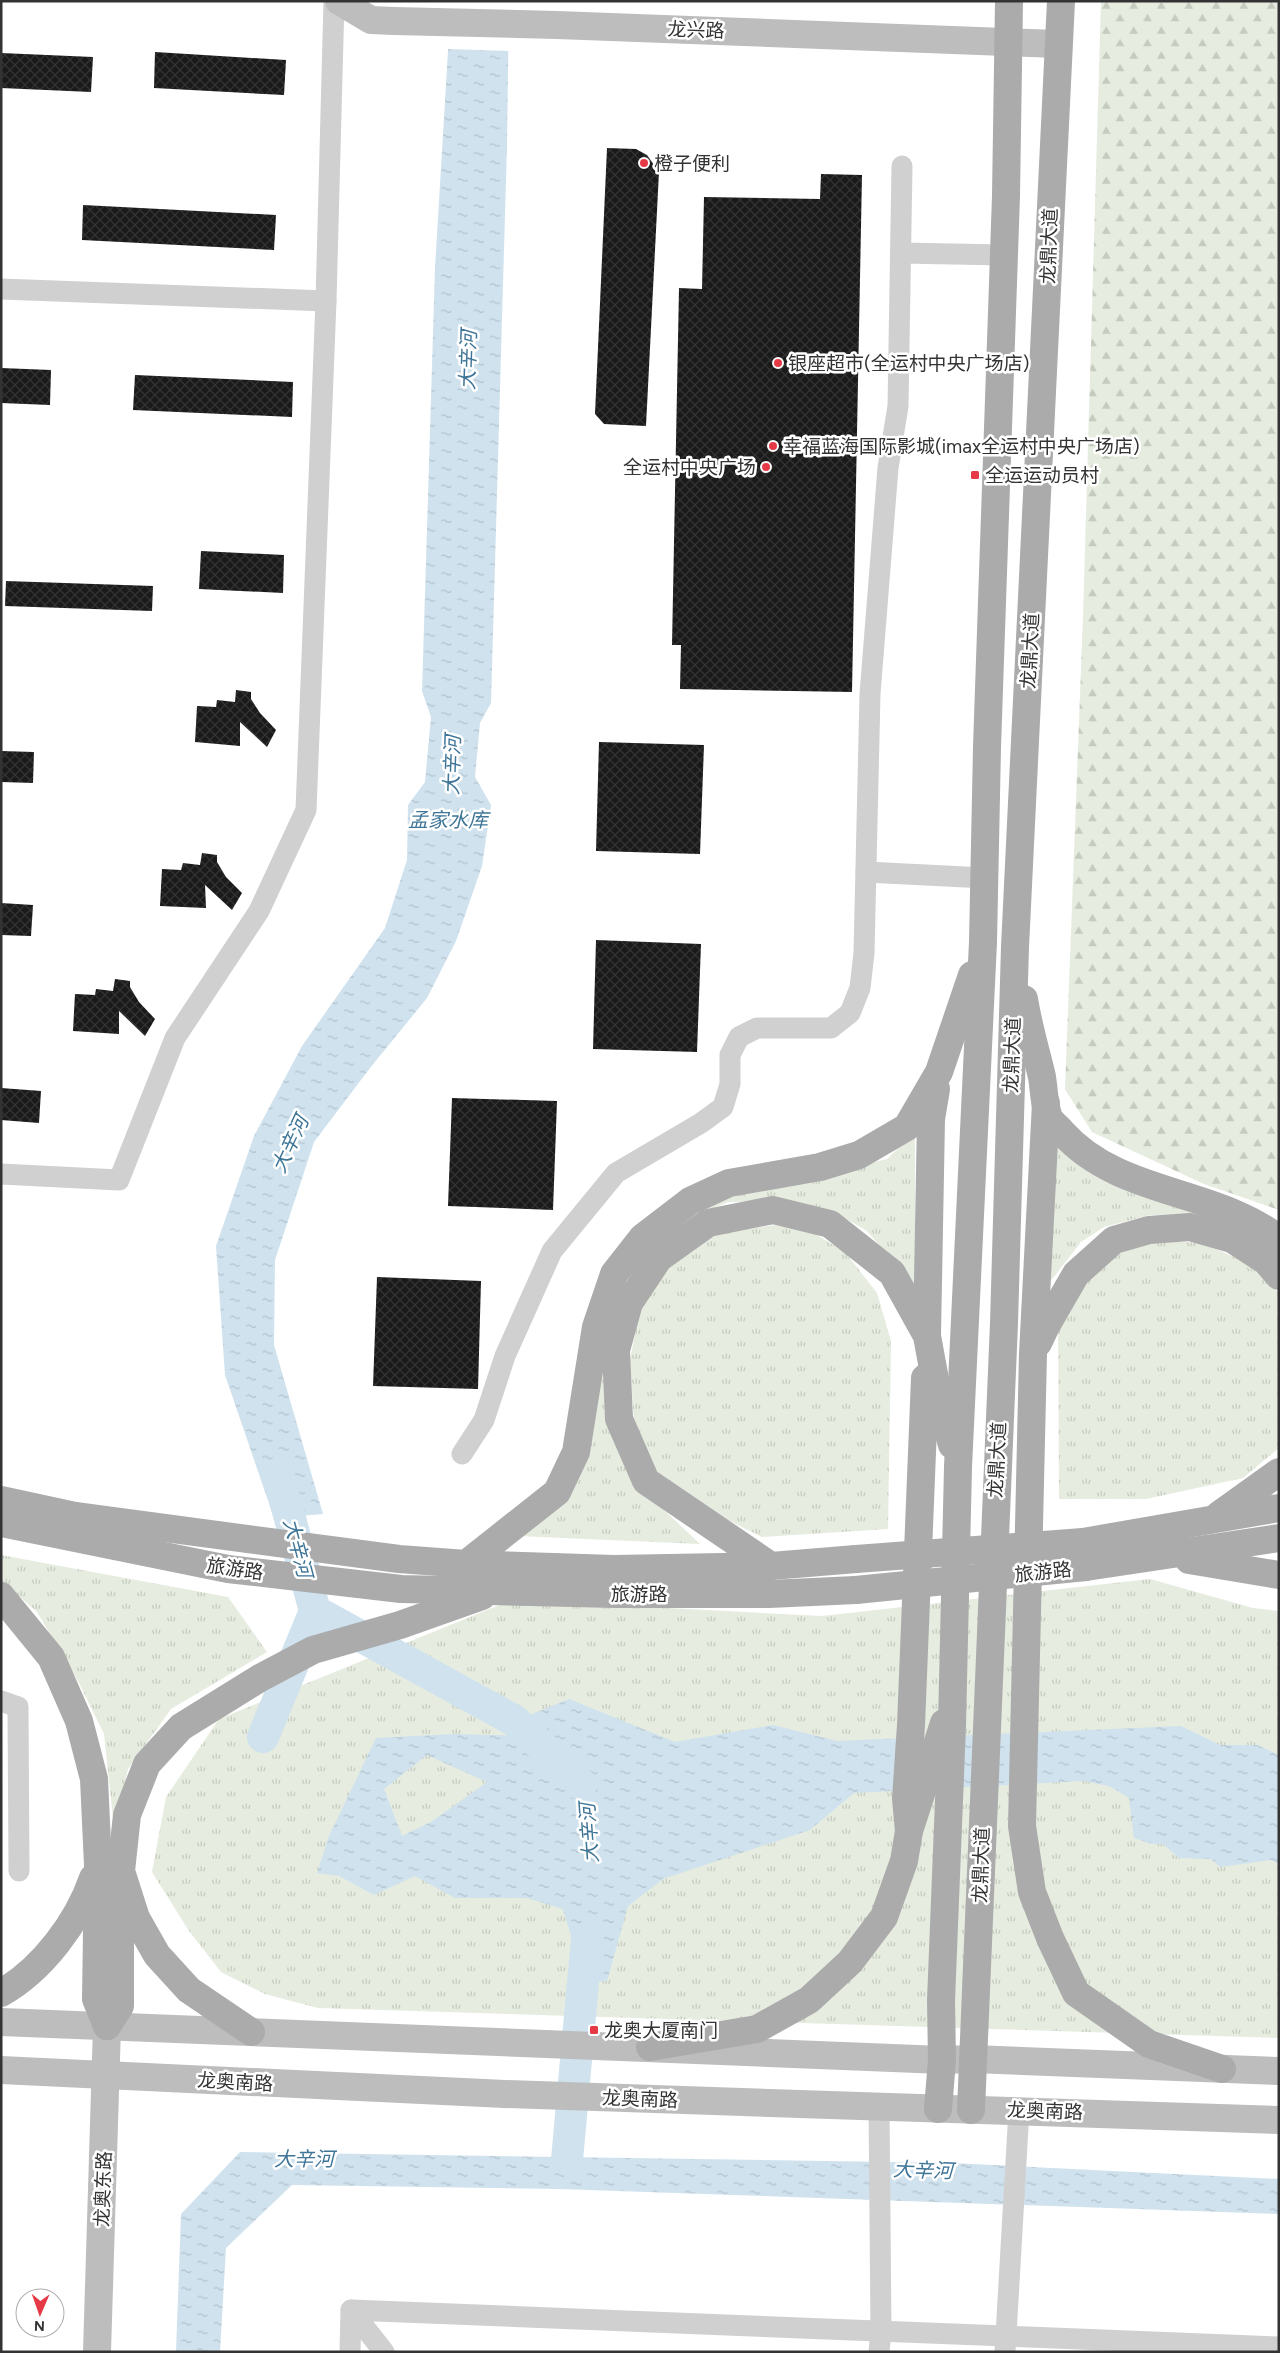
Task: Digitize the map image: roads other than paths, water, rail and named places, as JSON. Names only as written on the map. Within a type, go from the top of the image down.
[{"type":"main road","name":"龙兴路","points":[[339,1],[371,20],[1058,44]]},
{"type":"main road","name":"龙鼎大道","points":[[938,2109],[942,2060],[941,2001],[949,1796],[947,1727],[951,1694],[958,1467],[983,942],[987,737],[1010,41],[1009,1]]},
{"type":"main road","name":"龙鼎大道","points":[[971,2110],[982,1842],[990,1708],[996,1477],[1004,1323],[1015,947],[1042,422],[1060,1]]},
{"type":"main road","points":[[649,2047],[757,2029],[809,2000],[850,1962],[884,1917],[904,1861],[913,1798],[911,1725],[927,1336],[931,1119],[939,1072],[983,942]]},
{"type":"main road","points":[[1015,947],[1048,1116],[1072,1143],[1103,1166],[1137,1181],[1232,1211],[1269,1231],[1279,1239]]},
{"type":"main road","points":[[466,1564],[558,1492],[576,1452],[596,1327],[614,1274],[643,1237],[690,1200],[729,1183],[820,1167],[860,1155],[907,1128],[939,1072]]},
{"type":"main road","points":[[1017,1792],[1026,1719],[1033,1354],[1046,1103]]},
{"type":"main road","points":[[771,1566],[646,1481],[619,1419],[616,1350],[629,1303],[659,1258],[708,1223],[773,1210],[830,1224],[892,1273],[927,1336],[938,1396],[958,1467]]},
{"type":"main road","points":[[996,1477],[1033,1354],[1046,1326],[1076,1274],[1114,1240],[1149,1230],[1190,1227],[1232,1239],[1266,1260],[1279,1276]]},
{"type":"main road","points":[[1212,1520],[1279,1472]]},
{"type":"main road","name":"旅游路","points":[[1,1500],[75,1516],[399,1559],[466,1564],[614,1569],[771,1566],[856,1559],[1084,1555],[1166,1556],[1279,1538]]},
{"type":"main road","name":"旅游路","points":[[1,1523],[228,1569],[400,1589],[616,1594],[769,1594],[856,1590],[1084,1555],[1212,1520],[1279,1508]]},
{"type":"main road","points":[[1166,1556],[1279,1575]]},
{"type":"main road","points":[[1,1993],[13,1987],[59,1942],[109,1868],[126,1815],[147,1764],[181,1727],[260,1678],[313,1650],[400,1625],[499,1590]]},
{"type":"main road","points":[[1,1596],[51,1657],[78,1721],[94,1779],[109,1868],[120,2006],[107,2026]]},
{"type":"main road","points":[[990,1708],[1017,1792],[1032,1892],[1050,1938],[1076,1993],[1150,2044],[1222,2069]]},
{"type":"main road","points":[[913,1798],[947,1727]]},
{"type":"main road","points":[[109,1868],[157,1955],[189,1990],[251,2032]]},
{"type":"main road","points":[[1,2022],[942,2060],[973,2059],[1279,2071]]},
{"type":"main road","name":"龙奥东路","points":[[97,2352],[107,2076],[107,2026]]},
{"type":"main road","name":"龙奥南路","points":[[1,2070],[505,2094],[1279,2120]]},
{"type":"street","points":[[1,1174],[118,1180],[176,1038],[259,911],[306,810],[326,301],[334,1]]},
{"type":"street","points":[[462,1454],[484,1420],[505,1356],[552,1251],[616,1173],[701,1123],[723,1107],[730,1084],[730,1055],[739,1037],[757,1028],[831,1028],[850,1012],[860,988],[866,872],[870,694],[888,468],[898,406],[902,166]]},
{"type":"street","points":[[901,253],[1004,255]]},
{"type":"street","points":[[1,289],[326,301]]},
{"type":"street","points":[[866,872],[985,878]]},
{"type":"street","points":[[1,1701],[18,1707],[19,1870]]},
{"type":"street","points":[[879,2106],[880,2341]]},
{"type":"street","points":[[1005,2344],[1019,2110]]},
{"type":"street","points":[[351,2310],[880,2341],[1279,2347]]},
{"type":"street","points":[[350,2352],[351,2310]]},
{"type":"street","points":[[351,2310],[384,2352]]},
{"type":"water","name":"孟家水库","points":[[451,1],[509,1],[507,145],[491,703],[480,723],[475,777],[491,805],[482,866],[456,941],[427,998],[370,1068],[314,1142],[275,1260],[274,1345],[323,1514],[274,1518],[225,1375],[216,1246],[254,1136],[302,1046],[385,928],[407,860],[408,805],[425,782],[431,717],[422,691],[435,268]]},
{"type":"water","points":[[569,1699],[675,1742],[773,1725],[837,1741],[1181,1726],[1220,1745],[1257,1745],[1279,1755],[1279,1864],[1271,1860],[1220,1867],[1211,1859],[1179,1858],[1163,1844],[1152,1844],[1134,1838],[1129,1798],[1109,1786],[1083,1781],[854,1793],[810,1830],[663,1879],[628,1906],[607,1981],[585,1983],[563,1909],[527,1898],[455,1898],[415,1876],[374,1895],[339,1876],[317,1873],[329,1836],[376,1738],[453,1734],[531,1736],[551,1753],[515,1721]],"holes":[[[427,1755],[487,1782],[431,1822],[402,1836],[384,1789]]]},
{"type":"water","points":[[240,2152],[952,2163],[1279,2179],[1279,2214],[559,2189],[292,2185],[226,2248],[220,2352],[176,2352],[181,2214]]},
{"type":"waterway","name":"大辛河","points":[[278,1474],[315,1611],[515,1721],[581,1784]]},
{"type":"waterway","points":[[263,1737],[315,1611]]},
{"type":"waterway","name":"大辛河","points":[[567,2160],[587,1938]]},
{"type":"place","name":"橙子便利","points":[[644,163]]},
{"type":"place","name":"银座超市(全运村中央广场店)","points":[[778,363]]},
{"type":"place","name":"幸福蓝海国际影城(imax全运村中央广场店)","points":[[773,446]]},
{"type":"place","name":"全运村中央广场","points":[[766,467]]},
{"type":"place","name":"全运运动员村","points":[[975,475]]},
{"type":"place","name":"龙奥大厦南门","points":[[594,2030]]}]
